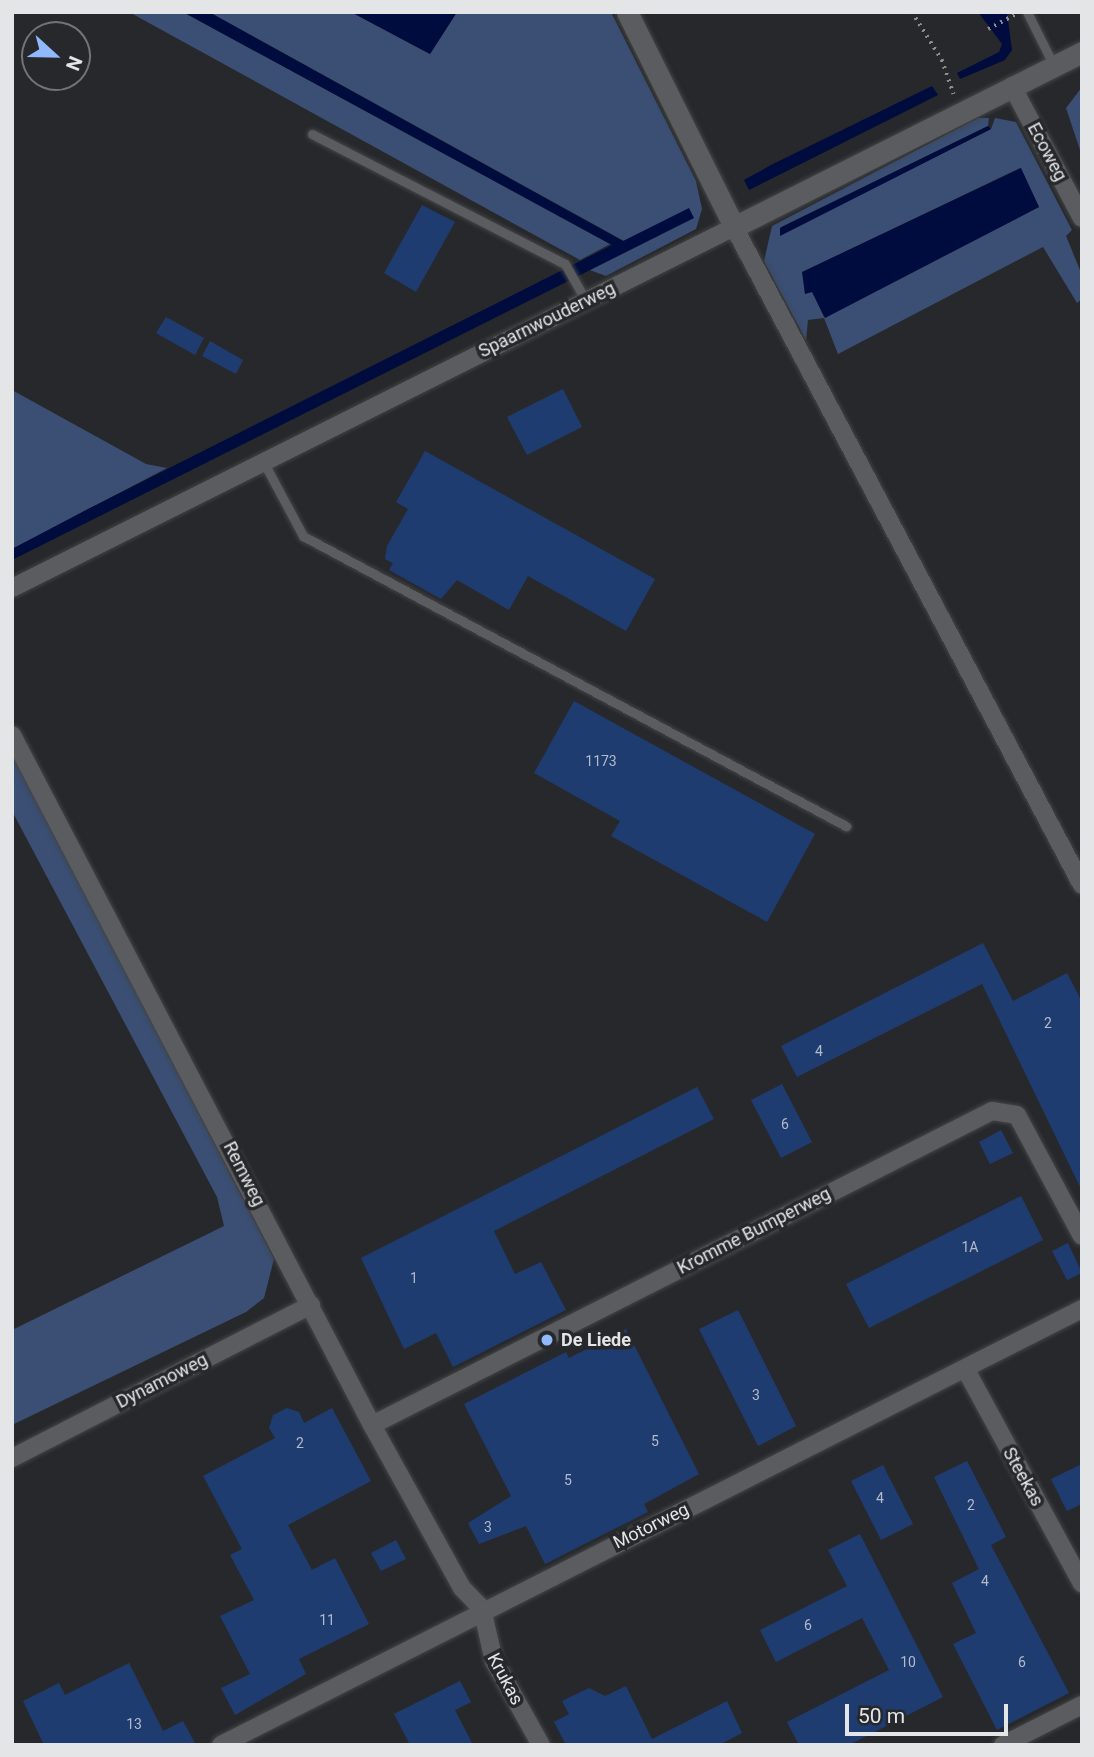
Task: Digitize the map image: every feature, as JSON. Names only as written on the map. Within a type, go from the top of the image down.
[{"type":"street","points":[[627,12],[734,227],[1082,885]]},
{"type":"street","name":"Spaarnwouderweg","points":[[12,588],[262,459],[586,301],[1082,52]]},
{"type":"street","name":"Ecoweg","points":[[1012,86],[1082,218]]},
{"type":"street","name":"Remweg","points":[[12,735],[300,1280],[372,1425],[462,1588],[482,1609]]},
{"type":"street","name":"Kromme Bumperweg","points":[[372,1425],[992,1111],[1017,1115],[1082,1236]]},
{"type":"street","name":"Dynamoweg","points":[[12,1458],[311,1305]]},
{"type":"street","name":"Motorweg","points":[[221,1745],[482,1609],[966,1370],[1082,1309]]},
{"type":"street","name":"Steekas","points":[[966,1370],[1082,1584]]},
{"type":"street","name":"Krukas","points":[[482,1609],[494,1661],[541,1745]]},
{"type":"street","points":[[1003,1745],[1082,1705]]},
{"type":"lane","points":[[1027,12],[1054,66]]},
{"type":"lane","points":[[312,134],[565,264],[586,301]]},
{"type":"lane","points":[[262,459],[303,536],[846,826]]},
{"type":"path","points":[[912,12],[942,60],[961,111]]},
{"type":"path","points":[[988,29],[1013,16]]},
{"type":"shaded area","points":[[129,12],[183,12],[610,244],[580,260]]},
{"type":"shaded area","points":[[183,12],[209,12],[623,241],[689,208],[694,218],[12,560],[12,549],[88,509],[612,245]]},
{"type":"shaded area","points":[[209,12],[351,12],[430,54],[457,12],[611,12],[696,181],[702,209],[696,229],[606,276],[587,269],[693,218],[689,209],[624,241]]},
{"type":"shaded area","points":[[351,12],[457,12],[430,54]]},
{"type":"shaded area","points":[[978,12],[1007,12],[1012,50],[1005,60],[960,79],[957,73],[999,52],[1002,44]]},
{"type":"shaded area","points":[[932,86],[938,95],[749,190],[744,180]]},
{"type":"shaded area","points":[[1082,87],[1082,156],[1066,108]]},
{"type":"shaded area","points":[[978,118],[989,118],[988,126],[781,227],[780,235],[991,129],[995,118],[1016,122],[1072,230],[1066,236],[1082,275],[1082,299],[1077,303],[1043,247],[838,354],[824,318],[808,320],[806,340],[764,261],[772,226]],"holes":[[[1020,168],[1039,207],[824,317],[812,291],[805,294],[803,272]]]},
{"type":"shaded area","points":[[988,126],[991,129],[780,236],[780,228]]},
{"type":"shaded area","points":[[1021,168],[1039,207],[825,318],[812,292],[805,294],[802,272]]},
{"type":"shaded area","points":[[12,390],[146,464],[167,468],[12,549]]},
{"type":"shaded area","points":[[12,752],[274,1259],[264,1298],[246,1312],[12,1425],[12,1330],[224,1226],[217,1197],[12,811]]},
{"type":"building","points":[[422,205],[455,222],[416,292],[384,273]]},
{"type":"building","points":[[166,317],[204,338],[195,355],[156,333]]},
{"type":"building","points":[[210,341],[243,360],[236,374],[202,356]]},
{"type":"building","points":[[563,389],[582,427],[527,455],[507,417]]},
{"type":"building","points":[[425,451],[655,579],[626,631],[528,576],[509,610],[457,580],[441,599],[389,570],[393,563],[385,559],[387,546],[408,509],[396,502]]},
{"type":"building","points":[[574,701],[815,834],[767,922],[611,836],[620,821],[534,773]]},
{"type":"building","points":[[983,943],[1013,1001],[1067,973],[1082,1002],[1082,1191],[982,984],[797,1077],[781,1046]]},
{"type":"building","points":[[782,1084],[812,1142],[781,1158],[751,1100]]},
{"type":"building","points":[[697,1087],[714,1119],[494,1231],[515,1274],[541,1262],[566,1310],[453,1367],[436,1333],[404,1349],[361,1258]]},
{"type":"building","points":[[1001,1130],[1013,1153],[990,1164],[979,1142]]},
{"type":"building","points":[[1021,1196],[1043,1240],[869,1328],[846,1284]]},
{"type":"building","points":[[1068,1243],[1082,1273],[1067,1280],[1052,1251]]},
{"type":"building","points":[[738,1310],[796,1426],[758,1446],[699,1329]]},
{"type":"building","points":[[626,1329],[699,1474],[644,1504],[648,1512],[545,1564],[526,1526],[479,1544],[468,1523],[511,1496],[464,1404],[566,1352],[569,1358]]},
{"type":"building","points":[[287,1408],[299,1412],[304,1423],[332,1408],[371,1481],[288,1525],[312,1570],[335,1558],[369,1624],[299,1659],[306,1674],[235,1715],[221,1688],[250,1674],[220,1616],[254,1600],[230,1555],[242,1549],[203,1476],[275,1438],[269,1428],[273,1415]]},
{"type":"building","points":[[967,1461],[1006,1537],[991,1545],[1069,1693],[997,1730],[953,1644],[976,1633],[952,1583],[979,1569],[934,1477]]},
{"type":"building","points":[[1082,1464],[1082,1504],[1067,1511],[1051,1479]]},
{"type":"building","points":[[883,1465],[913,1524],[881,1540],[851,1481]]},
{"type":"building","points":[[860,1534],[943,1697],[849,1745],[799,1745],[787,1722],[889,1670],[862,1618],[776,1662],[760,1630],[847,1586],[828,1550]]},
{"type":"building","points":[[396,1540],[406,1559],[381,1571],[371,1553]]},
{"type":"building","points":[[129,1663],[163,1731],[183,1721],[196,1745],[44,1745],[23,1701],[59,1683],[65,1695]]},
{"type":"building","points":[[460,1681],[471,1702],[455,1710],[473,1745],[410,1745],[394,1714]]},
{"type":"building","points":[[626,1686],[652,1739],[727,1701],[742,1733],[719,1745],[566,1745],[554,1722],[569,1714],[562,1701],[589,1688],[605,1696]]},
{"type":"place","name":"De Liede","points":[[547,1340]]}]
